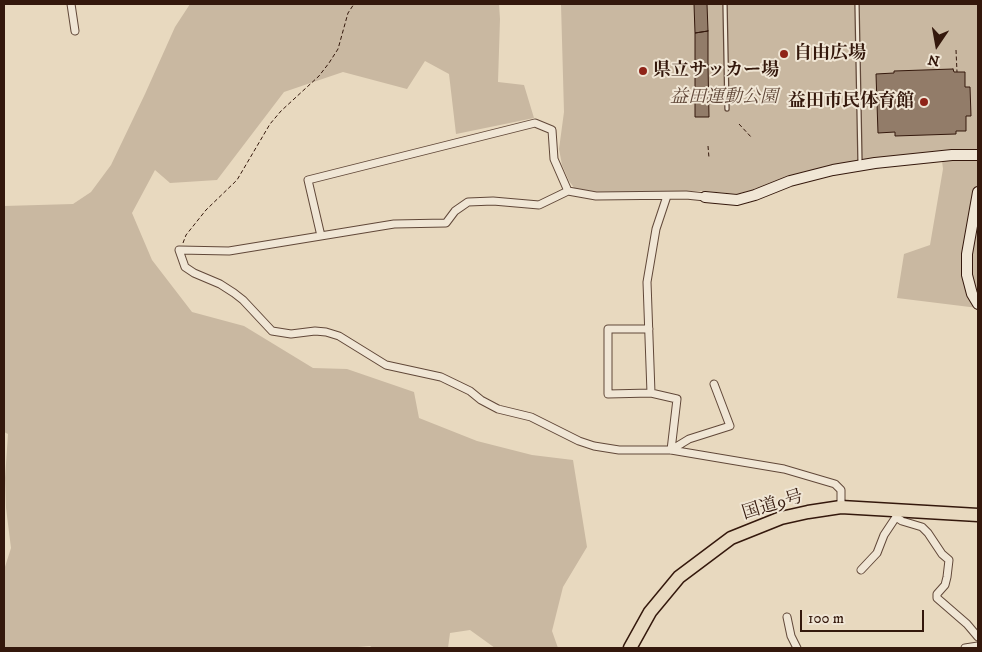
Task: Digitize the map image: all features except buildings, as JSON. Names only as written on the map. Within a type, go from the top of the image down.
[{"type":"highway","name":"国道9号","points":[[630,648],[650,612],[679,577],[731,538],[781,518],[842,506],[896,513],[978,515]]},
{"type":"street","points":[[71,4],[75,31]]},
{"type":"street","points":[[321,236],[308,180],[535,123],[552,130],[554,159],[568,191]]},
{"type":"street","points":[[842,506],[841,490],[835,484],[784,469],[671,450],[619,450],[594,446],[579,441],[531,417],[498,410],[470,391],[441,378],[386,365],[339,336],[315,331],[291,334],[272,330],[234,293],[220,284],[194,274],[185,267],[179,250],[229,252],[394,224],[446,223],[455,211],[468,202],[493,201],[539,205],[568,191],[596,196],[686,195],[736,200],[755,195],[790,181],[860,166],[952,155],[978,155]]},
{"type":"street","points":[[978,192],[967,254],[967,275],[972,294],[978,304]]},
{"type":"street","points":[[650,393],[647,282],[656,229],[667,196]]},
{"type":"street","points":[[649,329],[608,329],[608,394],[650,393],[677,399],[671,450]]},
{"type":"street","points":[[671,450],[689,438],[730,426],[714,384]]},
{"type":"street","points":[[862,570],[877,554],[884,535],[896,513],[902,522],[922,527],[942,554],[949,560],[945,585],[937,594],[937,598],[967,624],[978,637]]},
{"type":"street","points":[[787,617],[791,636],[797,648]]},
{"type":"street","points":[[965,648],[978,646]]},
{"type":"lane","points":[[725,4],[728,109]]},
{"type":"lane","points":[[857,4],[860,166]]},
{"type":"path","points":[[179,250],[186,235],[196,222],[237,180],[270,124],[281,111],[319,76],[329,63],[338,49],[348,13],[354,4]]},
{"type":"path","points":[[956,50],[957,72]]},
{"type":"path","points":[[739,124],[752,138]]},
{"type":"path","points":[[708,146],[709,158]]},
{"type":"green space","points":[[190,4],[499,4],[498,82],[524,85],[534,118],[456,134],[449,74],[425,61],[407,89],[343,72],[284,92],[217,180],[170,183],[155,170],[132,213],[152,260],[192,312],[244,326],[313,368],[347,369],[414,392],[419,418],[477,441],[532,455],[573,460],[587,547],[563,587],[552,631],[558,648],[495,648],[470,630],[450,633],[448,648],[373,648],[370,646],[346,648],[4,648],[4,570],[11,548],[6,508],[5,478],[8,434],[4,432],[4,206],[73,204],[91,192],[111,165],[175,27]]},
{"type":"green space","name":"益田運動公園","points":[[561,4],[978,4],[978,308],[897,298],[904,254],[930,245],[943,169],[941,153],[827,167],[738,194],[704,191],[595,193],[575,189],[562,165],[559,149],[564,112]]},
{"type":"place","name":"自由広場","points":[[784,54]]},
{"type":"place","name":"県立サッカー場","points":[[643,71]]},
{"type":"place","name":"益田市民体育館","points":[[924,102]]}]
